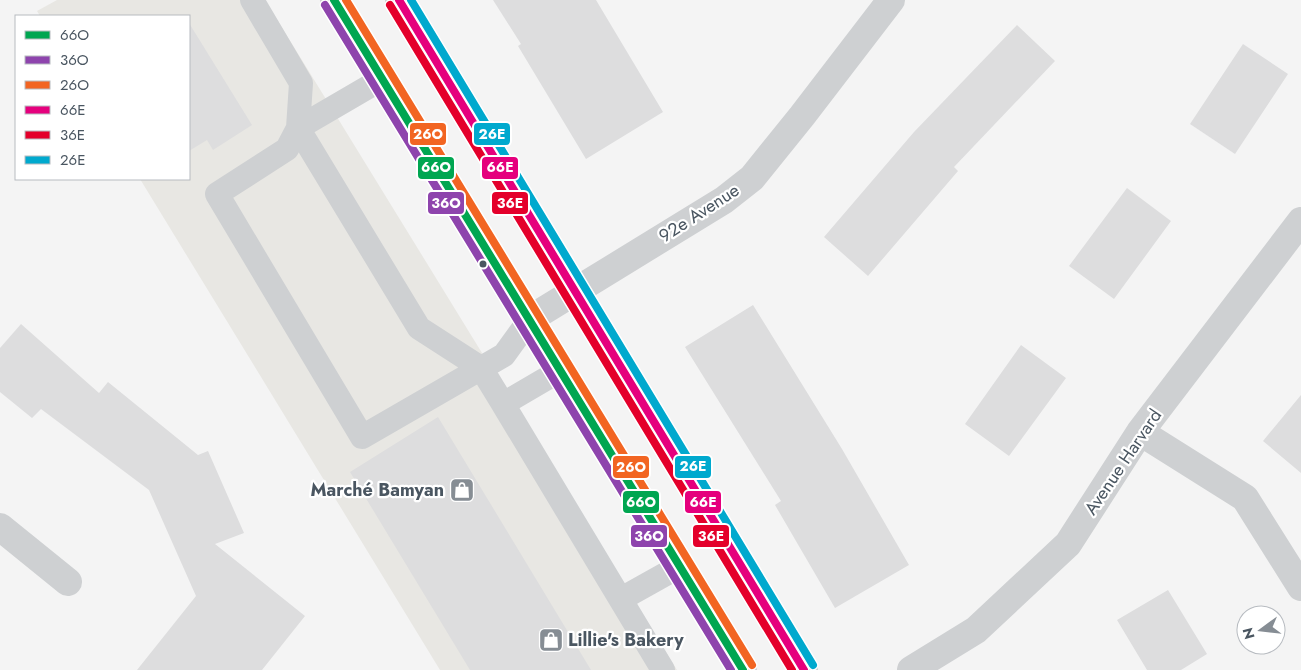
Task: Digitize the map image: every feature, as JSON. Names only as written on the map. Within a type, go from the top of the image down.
[{"type":"street","points":[[334,0],[743,670]]},
{"type":"street","points":[[398,0],[804,670]]},
{"type":"street","name":"92e Avenue","points":[[530,319],[724,200],[752,178],[891,0]]},
{"type":"street","name":"Avenue Harvard","points":[[911,670],[976,630],[1068,544],[1140,432],[1301,220]]},
{"type":"street","points":[[1140,432],[1246,498],[1301,587]]},
{"type":"street","points":[[0,527],[68,582]]},
{"type":"lane","points":[[252,0],[301,82],[298,128],[287,149],[217,194],[362,438],[504,355],[530,319]]},
{"type":"lane","points":[[298,128],[382,79]]},
{"type":"lane","points":[[298,128],[419,328],[481,368],[664,670]]},
{"type":"lane","points":[[503,404],[561,370]]},
{"type":"lane","points":[[621,599],[680,566]]},
{"type":"shaded area","points":[[57,0],[265,0],[677,670],[440,670],[141,180],[190,180],[190,15],[39,15],[37,11]]},
{"type":"building","points":[[493,0],[596,0],[663,112],[586,159],[518,46],[521,44]]},
{"type":"building","points":[[190,25],[252,125],[213,150],[207,140],[190,150]]},
{"type":"building","points":[[1017,25],[1055,61],[954,167],[958,171],[868,276],[824,237],[914,132]]},
{"type":"building","points":[[1243,44],[1288,74],[1235,154],[1190,124]]},
{"type":"building","points":[[1127,188],[1171,221],[1114,299],[1069,266]]},
{"type":"building","points":[[753,305],[842,449],[909,565],[835,608],[775,505],[781,501],[685,347]]},
{"type":"building","points":[[21,324],[99,393],[108,382],[198,455],[208,451],[244,533],[215,544],[305,616],[262,670],[137,670],[196,596],[149,490],[41,409],[32,418],[0,392],[0,348]]},
{"type":"building","points":[[1021,345],[1066,378],[1009,456],[965,424]]},
{"type":"building","points":[[1301,395],[1301,473],[1263,441]]},
{"type":"building","points":[[438,417],[591,670],[470,670],[350,472]]},
{"type":"building","points":[[1168,590],[1207,654],[1181,670],[1147,670],[1117,620]]},
{"type":"transit line","name":"66O","points":[[334,0],[743,670]]},
{"type":"transit line","name":"26O","points":[[346,0],[752,665]]},
{"type":"transit line","name":"66E","points":[[399,0],[804,670]]},
{"type":"transit line","name":"26E","points":[[411,0],[813,665]]},
{"type":"transit line","name":"36O","points":[[325,5],[731,670]]},
{"type":"transit line","name":"36E","points":[[390,5],[792,670]]},
{"type":"place","name":"Marché Bamyan","points":[[462,490]]},
{"type":"place","name":"Lillie's Bakery","points":[[551,640]]}]
